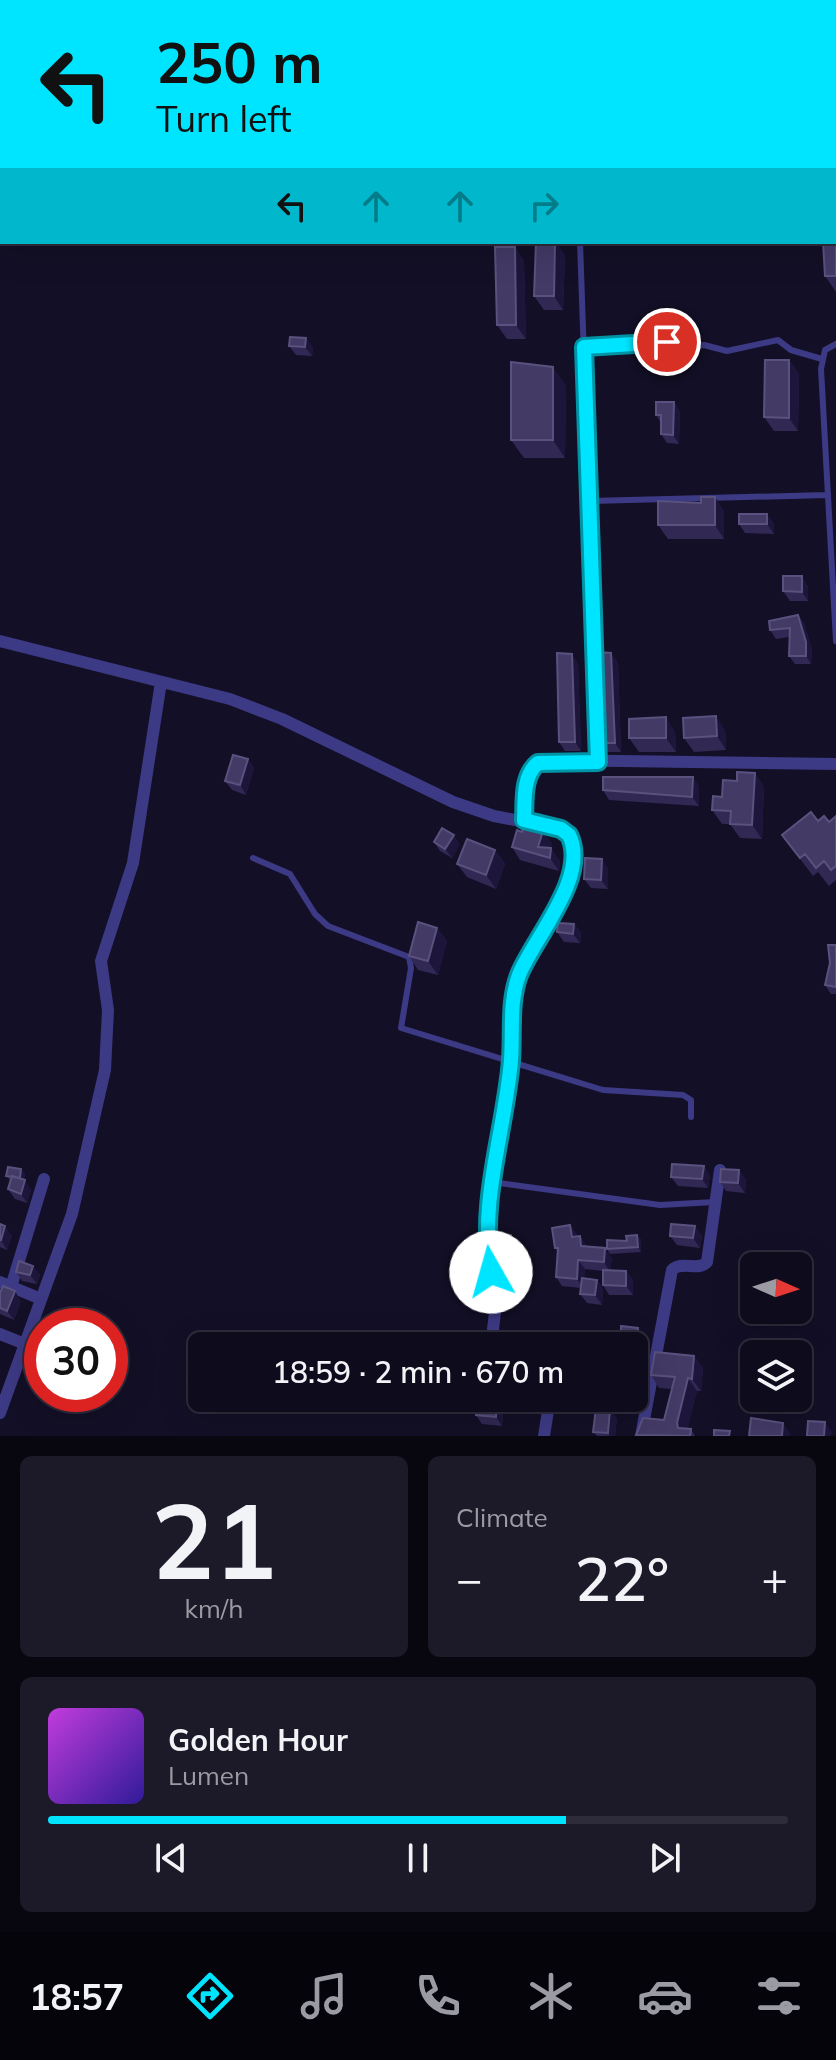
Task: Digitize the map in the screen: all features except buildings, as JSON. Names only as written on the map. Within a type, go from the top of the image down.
[{"type":"street","points":[[0,641],[256,709],[453,802],[494,816],[561,829],[569,835],[574,858],[550,923],[520,972],[513,999],[511,1061],[486,1227],[496,1304],[493,1332]]},
{"type":"street","points":[[38,1308],[72,1214],[105,1070],[108,1010],[101,961],[133,863],[161,682]]},
{"type":"street","points":[[524,820],[526,783],[530,769],[538,763],[836,764]]},
{"type":"street","points":[[641,1436],[672,1270],[681,1265],[704,1265],[720,1170]]},
{"type":"street","points":[[41,1299],[6,1284],[44,1179]]},
{"type":"street","points":[[0,1334],[24,1344]]},
{"type":"street","points":[[0,1413],[24,1347]]},
{"type":"street","points":[[544,1436],[548,1412]]},
{"type":"lane","points":[[580,244],[598,762]]},
{"type":"lane","points":[[584,347],[667,342],[682,347],[704,345],[727,351],[778,340],[791,350],[822,359]]},
{"type":"lane","points":[[836,344],[825,350],[822,359],[826,495],[836,641]]},
{"type":"lane","points":[[590,501],[826,495]]},
{"type":"lane","points":[[253,858],[290,874],[315,914],[328,926],[409,957],[411,968],[401,1028],[603,1090],[683,1095],[691,1100],[691,1117]]},
{"type":"lane","points":[[492,1182],[660,1205],[716,1202]]},
{"type":"route","points":[[491,1272],[486,1227],[511,1061],[513,999],[520,972],[550,923],[574,858],[574,845],[569,835],[561,829],[524,820],[526,783],[530,769],[538,763],[549,760],[598,762],[584,347],[667,342]]}]
